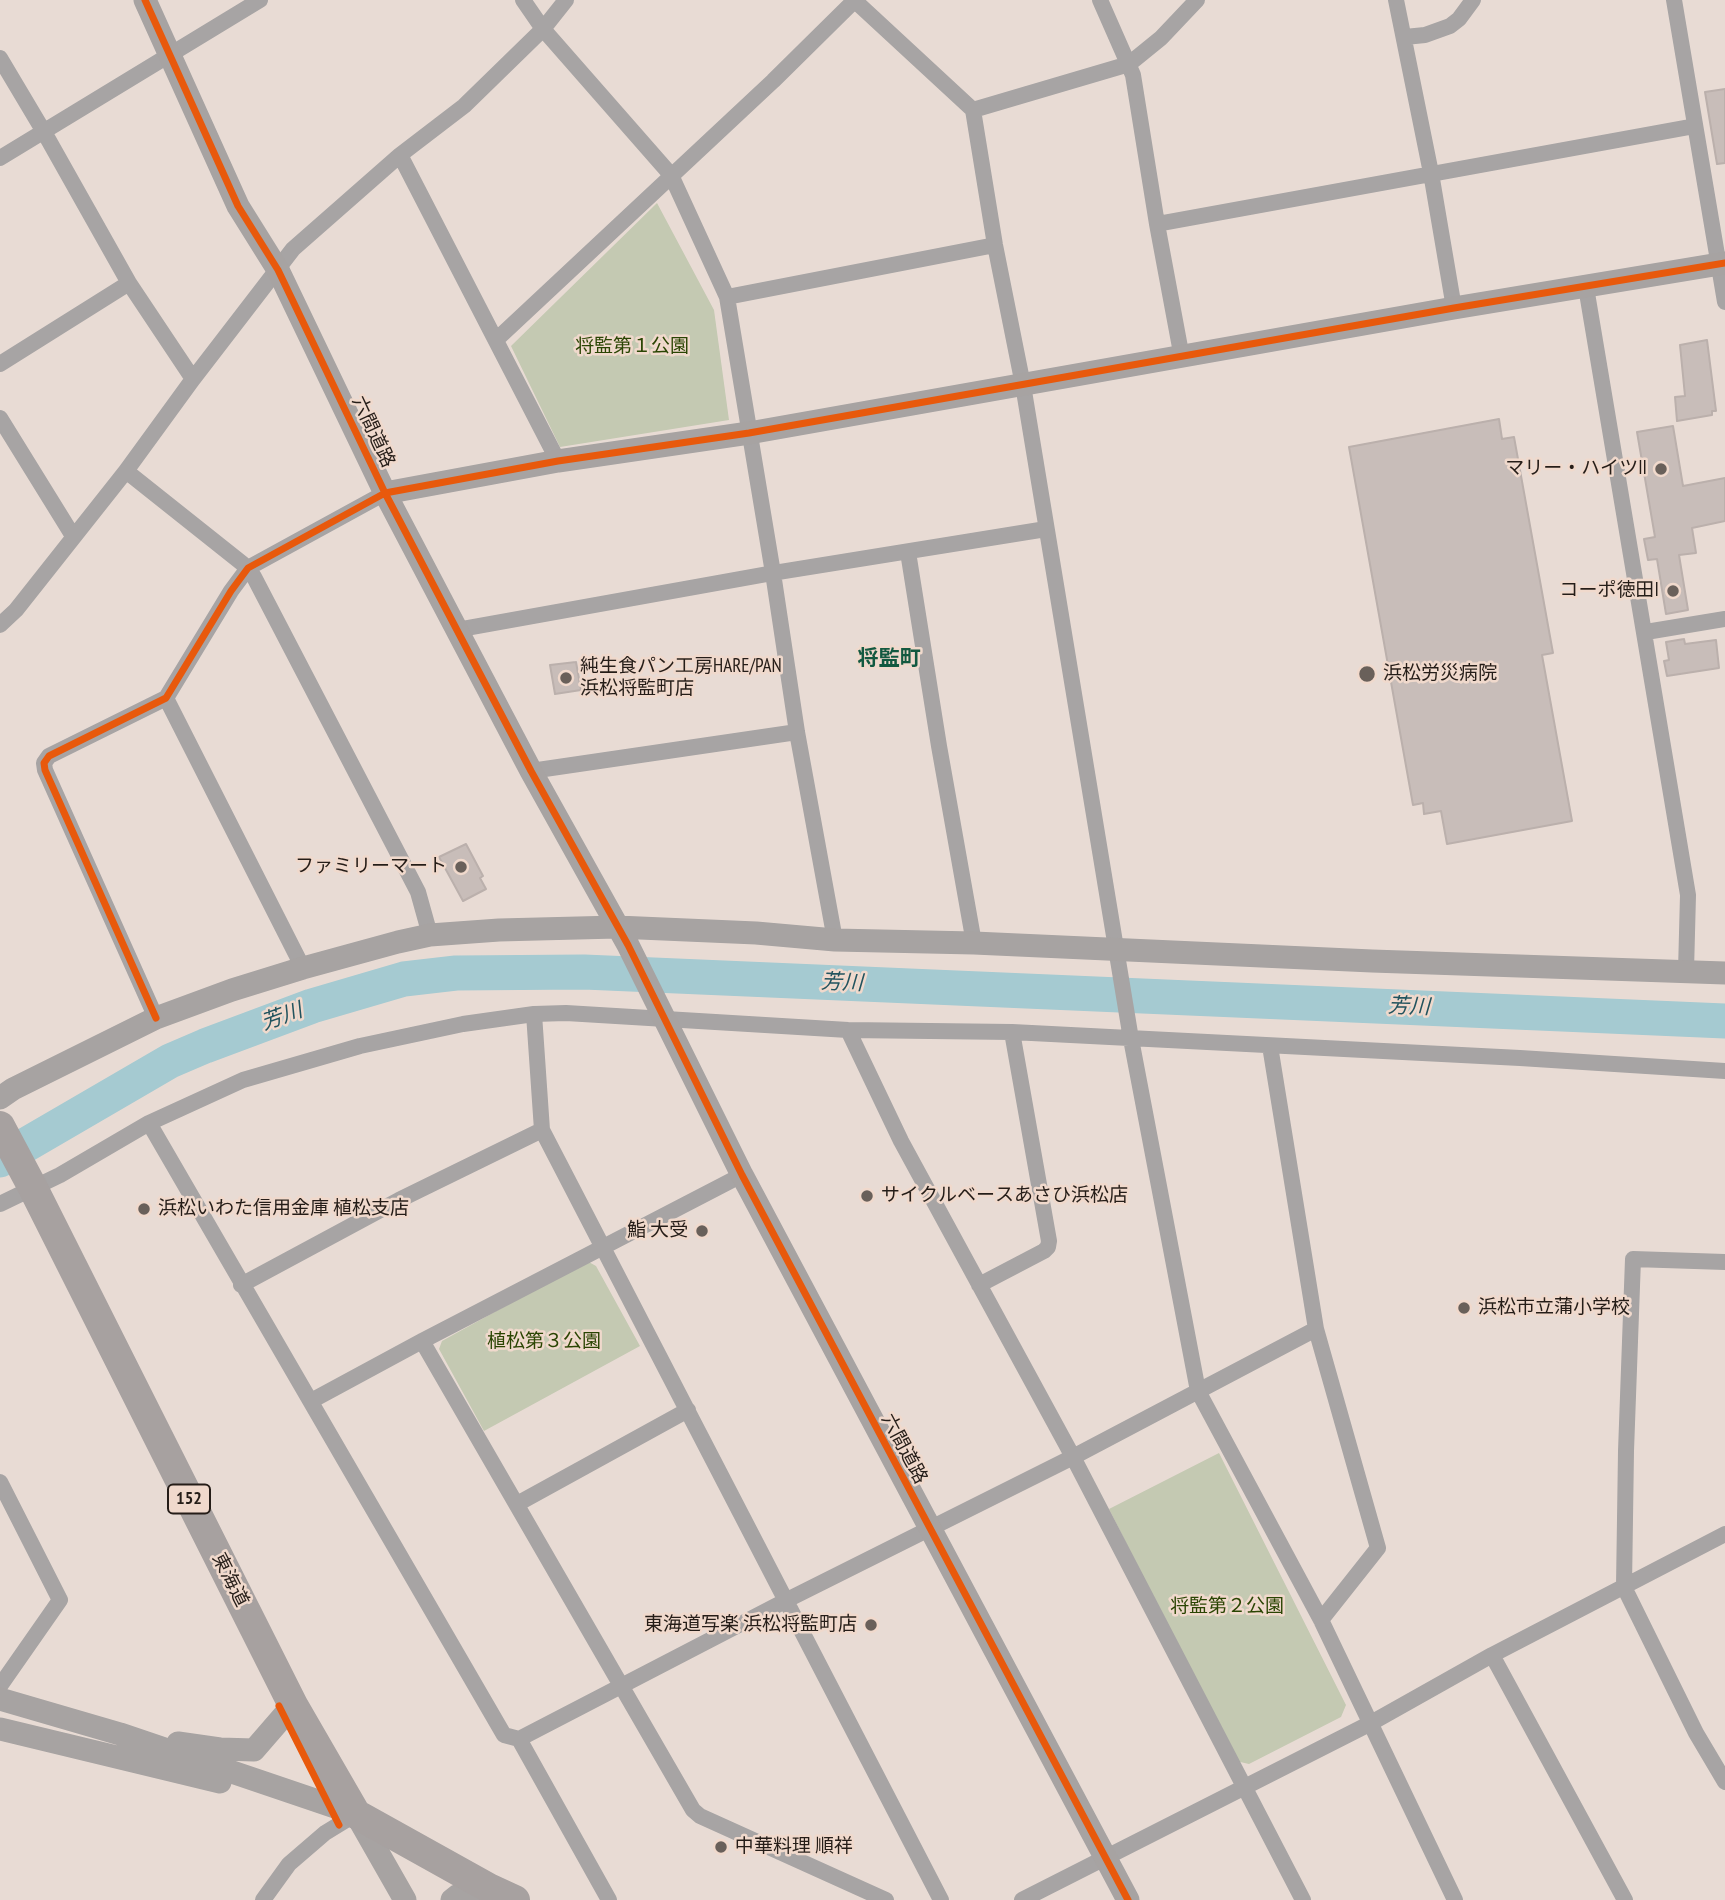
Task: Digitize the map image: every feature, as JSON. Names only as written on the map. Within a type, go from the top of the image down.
[{"type":"highway","name":"152","points":[[0,1126],[31,1184]]},
{"type":"highway","name":"東海道","points":[[31,1184],[293,1705],[356,1814]]},
{"type":"highway","points":[[356,1814],[502,1894]]},
{"type":"street","name":"六間道路","points":[[145,0],[238,206],[278,270],[385,493],[531,771],[623,936],[742,1175],[1128,1900]]},
{"type":"street","points":[[0,158],[260,0]]},
{"type":"street","points":[[523,0],[543,29],[671,175],[727,297],[774,573],[797,732],[835,940]]},
{"type":"street","points":[[0,625],[16,610],[126,471],[192,379],[293,249],[400,155],[464,106],[543,29],[566,0]]},
{"type":"street","points":[[496,340],[855,0],[973,110],[995,245],[1023,385],[1130,1035],[1198,1391],[1321,1620],[1455,1900]]},
{"type":"street","points":[[1100,0],[1133,75],[1182,358]]},
{"type":"street","points":[[973,110],[1129,64],[1161,38],[1197,0]]},
{"type":"street","points":[[1396,0],[1431,173],[1454,308]]},
{"type":"street","points":[[1405,37],[1425,35],[1450,26],[1459,19],[1473,0]]},
{"type":"street","points":[[1674,0],[1722,264],[1725,302]]},
{"type":"street","points":[[0,58],[129,283],[192,379]]},
{"type":"street","points":[[1157,224],[1695,127]]},
{"type":"street","points":[[400,155],[558,461]]},
{"type":"street","points":[[727,297],[995,245]]},
{"type":"street","points":[[156,1018],[44,763],[48,756],[166,698],[231,591],[248,568],[385,493],[558,461],[749,433],[1454,308],[1722,264]]},
{"type":"street","points":[[0,364],[129,283]]},
{"type":"street","points":[[1586,287],[1688,895],[1686,971]]},
{"type":"street","points":[[0,418],[73,536]]},
{"type":"street","points":[[126,471],[248,568],[418,892],[430,935]]},
{"type":"street","points":[[456,629],[1046,529]]},
{"type":"street","points":[[908,552],[974,943]]},
{"type":"street","points":[[1646,632],[1725,620]]},
{"type":"street","points":[[166,698],[303,968]]},
{"type":"street","points":[[531,771],[797,732]]},
{"type":"street","points":[[0,1098],[156,1018],[303,968],[430,935],[499,930],[623,936],[756,933],[835,940],[974,943],[1117,954],[1725,973]]},
{"type":"street","points":[[0,1204],[31,1184],[243,1080],[347,1049],[463,1024],[534,1014],[661,1013],[848,1030],[1130,1035],[1270,1046],[1725,1071]]},
{"type":"street","points":[[534,1014],[542,1130],[942,1900]]},
{"type":"street","points":[[848,1030],[901,1141],[1073,1457],[1303,1900]]},
{"type":"street","points":[[979,1285],[1044,1251],[1049,1241],[1012,1032]]},
{"type":"street","points":[[1270,1046],[1316,1329],[1378,1548],[1321,1620]]},
{"type":"street","points":[[149,1124],[504,1735],[519,1739],[787,1600],[1073,1457],[1316,1329]]},
{"type":"street","points":[[242,1285],[399,1200],[542,1130]]},
{"type":"street","points":[[311,1401],[742,1175]]},
{"type":"street","points":[[1725,1262],[1633,1259],[1624,1587],[1696,1733],[1725,1782]]},
{"type":"street","points":[[422,1341],[693,1811],[886,1900]]},
{"type":"street","points":[[517,1504],[688,1410]]},
{"type":"street","points":[[0,1482],[60,1600],[0,1686]]},
{"type":"street","points":[[1021,1900],[1371,1723],[1492,1656],[1725,1534]]},
{"type":"street","points":[[1492,1656],[1625,1900]]},
{"type":"street","points":[[0,1699],[120,1734],[356,1814],[404,1900]]},
{"type":"street","points":[[120,1734],[220,1749],[254,1750],[293,1705]]},
{"type":"street","points":[[0,1729],[356,1814]]},
{"type":"street","points":[[519,1739],[609,1900]]},
{"type":"street","points":[[263,1900],[289,1864],[325,1833],[356,1814]]},
{"type":"street","points":[[452,1900],[457,1896],[502,1894]]},
{"type":"green space","name":"将監第１公園","points":[[657,203],[714,310],[729,420],[560,447],[511,346]]},
{"type":"green space","name":"植松第３公園","points":[[587,1261],[596,1266],[640,1346],[484,1431],[439,1349],[442,1341]]},
{"type":"green space","name":"将監第２公園","points":[[1219,1453],[1346,1705],[1341,1717],[1249,1764],[1236,1761],[1109,1509]]},
{"type":"building","points":[[1725,89],[1725,163],[1717,164],[1705,92]]},
{"type":"building","points":[[1707,340],[1716,411],[1712,411],[1712,415],[1677,421],[1675,397],[1685,396],[1680,345]]},
{"type":"building","points":[[1499,419],[1502,439],[1514,437],[1553,653],[1542,655],[1572,821],[1447,844],[1441,811],[1424,814],[1423,803],[1413,805],[1349,447]]},
{"type":"building","points":[[1673,426],[1683,486],[1725,478],[1725,521],[1692,528],[1696,553],[1679,555],[1688,610],[1666,614],[1657,559],[1648,560],[1644,539],[1655,537],[1637,432]]},
{"type":"building","points":[[1684,639],[1685,644],[1716,640],[1719,668],[1667,676],[1664,661],[1669,660],[1666,642]]},
{"type":"building","name":"純生食パン工房HARE/PAN 浜松将監町店","points":[[576,662],[581,690],[555,694],[550,665]]},
{"type":"building","name":"ファミリーマート","points":[[466,844],[483,876],[480,878],[486,889],[463,901],[439,857]]},
{"type":"waterway","name":"芳川","points":[[0,1160],[170,1061],[205,1046],[312,1006],[404,979],[456,973],[584,972],[1725,1021]]},
{"type":"cycle path","points":[[145,0],[238,206],[278,270],[385,493],[531,771],[628,945],[742,1175],[1128,1900]]},
{"type":"cycle path","points":[[156,1018],[44,763],[49,756],[166,698],[231,591],[248,568],[385,493],[558,461],[749,433],[1454,308],[1725,263]]},
{"type":"cycle path","points":[[279,1706],[339,1825]]},
{"type":"place","name":"マリー・ハイツII","points":[[1661,469]]},
{"type":"place","name":"コーポ徳田I","points":[[1673,591]]},
{"type":"place","name":"浜松労災病院","points":[[1367,674]]},
{"type":"place","name":"純生食パン工房HARE/PAN 浜松将監町店","points":[[566,678]]},
{"type":"place","name":"ファミリーマート","points":[[461,867]]},
{"type":"place","name":"サイクルベースあさひ浜松店","points":[[867,1196]]},
{"type":"place","name":"浜松いわた信用金庫 植松支店","points":[[144,1209]]},
{"type":"place","name":"鮨 大受","points":[[702,1231]]},
{"type":"place","name":"浜松市立蒲小学校","points":[[1464,1308]]},
{"type":"place","name":"東海道写楽 浜松将監町店","points":[[871,1625]]},
{"type":"place","name":"中華料理 順祥","points":[[721,1847]]},
{"type":"district","name":"将監町","points":[[889,659]]}]
